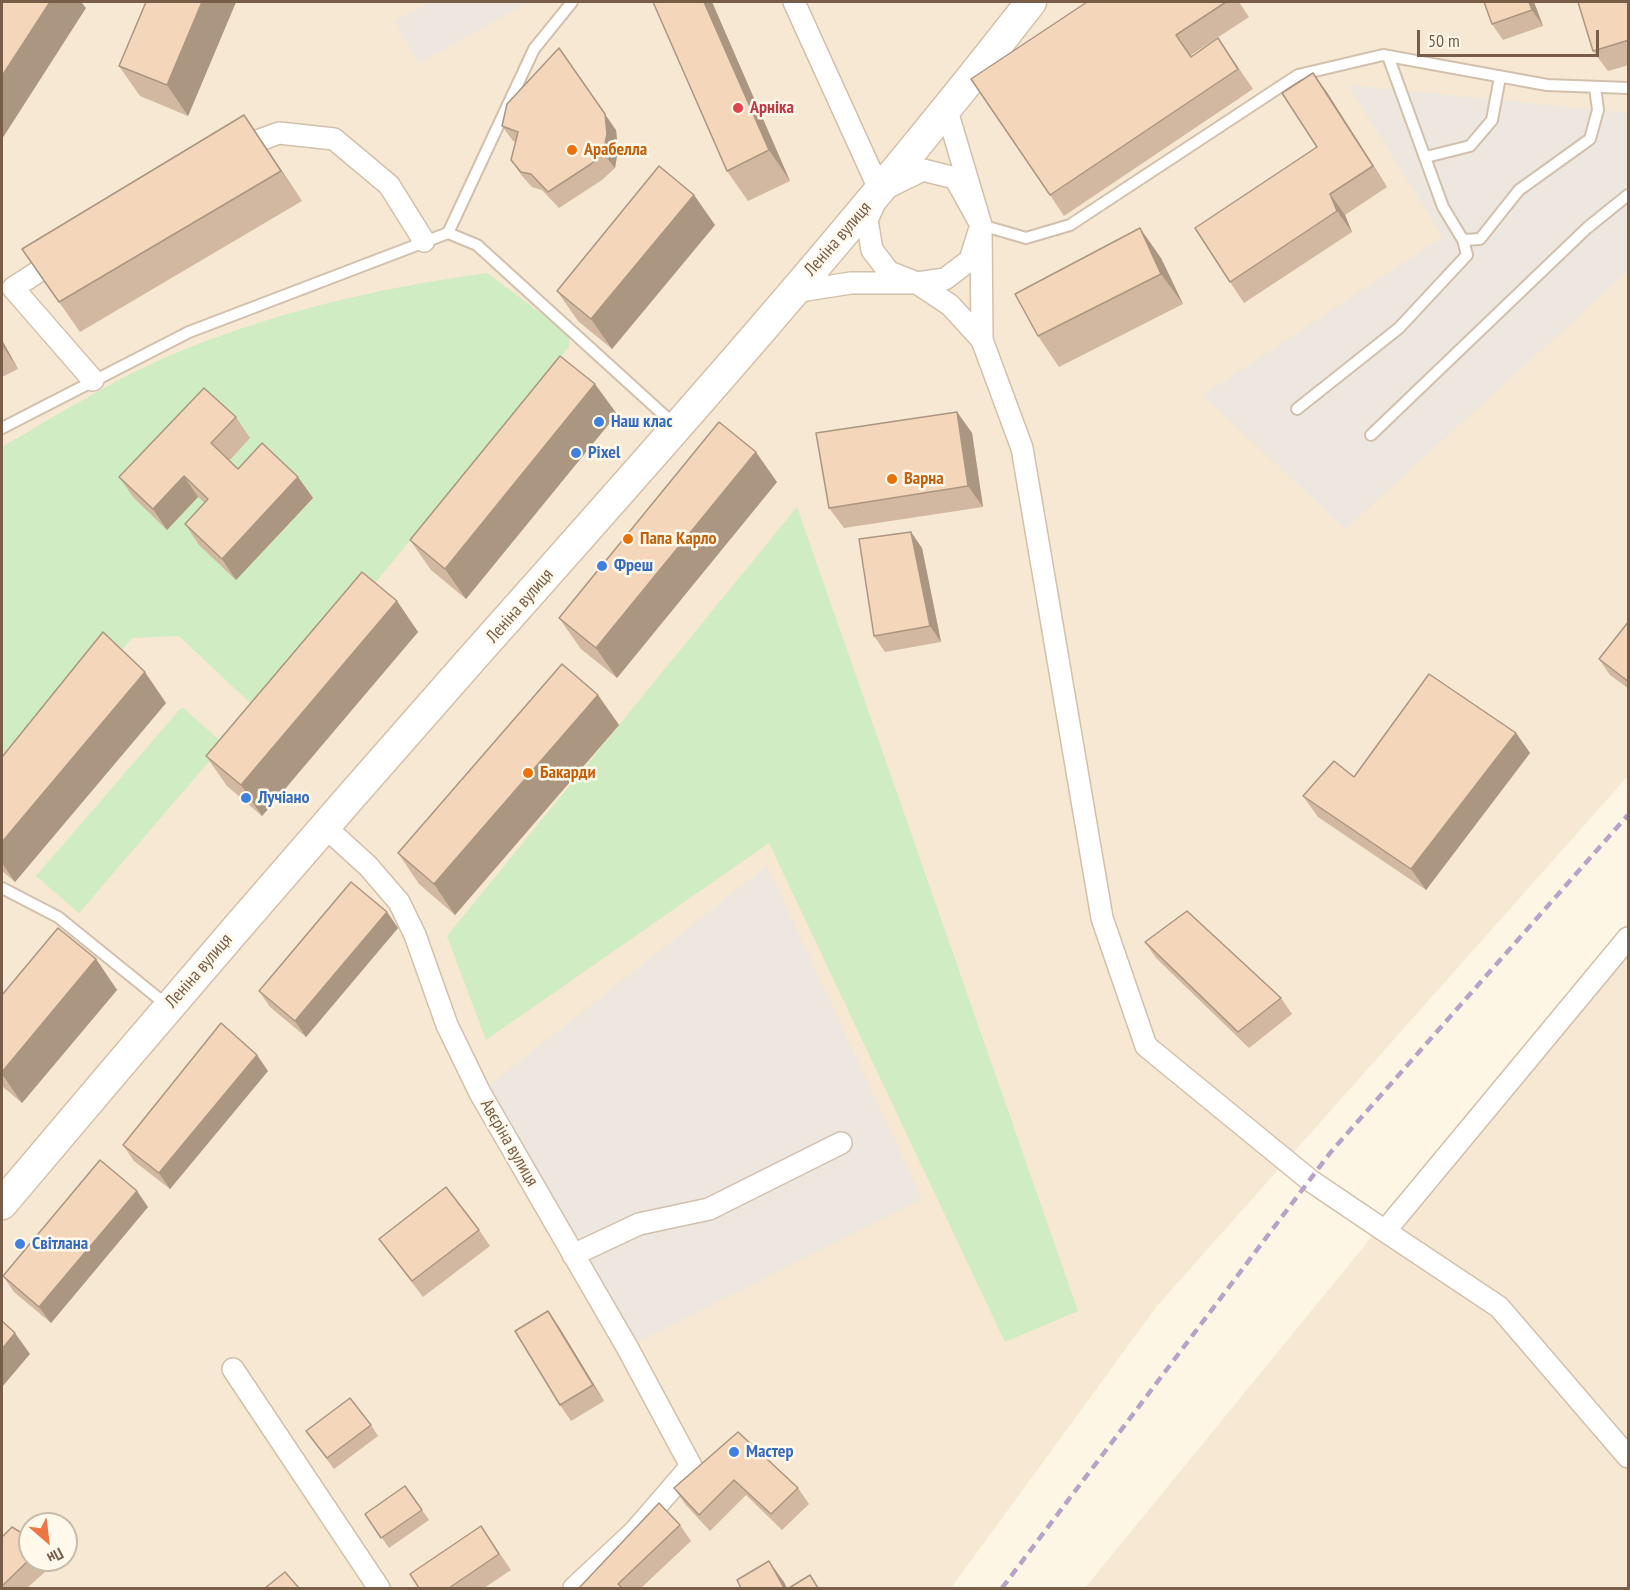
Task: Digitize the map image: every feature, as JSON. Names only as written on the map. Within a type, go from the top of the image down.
[{"type":"main road","name":"Леніна вулиця","points":[[2,1204],[168,1006],[324,826],[677,427],[880,191],[947,111],[1031,2]]},
{"type":"street","points":[[794,2],[880,191]]},
{"type":"street","points":[[947,111],[981,225],[982,340],[1022,448],[1102,918],[1146,1046],[1311,1181],[1498,1307],[1629,1456]]},
{"type":"street","points":[[218,156],[279,133],[334,139],[389,185],[424,241]]},
{"type":"street","points":[[793,292],[851,283],[917,283],[945,279],[970,260],[981,225],[955,178],[923,170],[880,191],[867,220],[872,250],[889,272],[917,283],[950,305],[982,340]]},
{"type":"street","points":[[81,244],[13,288],[93,380]]},
{"type":"street","name":"Авєріна вулиця","points":[[324,826],[368,866],[399,902],[415,935],[447,1025],[475,1083],[627,1347],[691,1466],[634,1532],[574,1588]]},
{"type":"street","points":[[1385,1231],[1629,938]]},
{"type":"street","points":[[573,1256],[639,1224],[708,1209],[841,1143]]},
{"type":"street","points":[[233,1369],[379,1588]]},
{"type":"lane","points":[[448,233],[534,49],[572,2]]},
{"type":"lane","points":[[981,225],[1026,238],[1070,225],[1298,75],[1383,55],[1547,85],[1629,88]]},
{"type":"lane","points":[[1297,409],[1400,328],[1467,255],[1463,240],[1443,207],[1388,56]]},
{"type":"lane","points":[[1426,158],[1470,146],[1492,120],[1500,77]]},
{"type":"lane","points":[[1463,240],[1480,239],[1519,190],[1590,139],[1598,110],[1595,87]]},
{"type":"lane","points":[[1371,435],[1587,228],[1629,195]]},
{"type":"lane","points":[[2,428],[189,332],[448,233],[477,245],[677,427]]},
{"type":"lane","points":[[2,888],[58,917],[168,1006]]},
{"type":"shaded area","points":[[2,2],[1628,2],[1628,776],[1157,1306],[951,1588],[2,1588]]},
{"type":"shaded area","points":[[430,2],[529,2],[419,63],[395,21]]},
{"type":"shaded area","points":[[1348,85],[1628,113],[1628,271],[1345,529],[1203,395],[1443,237]]},
{"type":"shaded area","points":[[767,866],[922,1199],[627,1347],[480,1093]]},
{"type":"shaded area","points":[[1628,923],[1628,1588],[1085,1588]]},
{"type":"green space","points":[[487,273],[569,334],[569,347],[265,717],[179,636],[132,638],[2,792],[2,447],[121,379],[201,343],[322,305],[404,286]]},
{"type":"green space","points":[[797,507],[1078,1311],[1005,1342],[769,843],[486,1040],[447,936]]},
{"type":"green space","points":[[182,707],[224,744],[79,913],[36,876]]},
{"type":"building","points":[[2,2],[50,2],[2,76]]},
{"type":"building","points":[[146,2],[202,2],[167,85],[119,66]]},
{"type":"building","points":[[653,2],[704,2],[769,150],[727,171]]},
{"type":"building","points":[[1087,2],[1226,2],[1176,35],[1191,57],[1218,38],[1238,69],[1050,195],[971,79]]},
{"type":"building","points":[[1484,2],[1529,2],[1532,10],[1492,24]]},
{"type":"building","points":[[1578,2],[1629,2],[1629,40],[1593,51]]},
{"type":"building","points":[[559,48],[605,114],[607,134],[603,153],[591,164],[548,192],[531,174],[521,172],[511,160],[518,132],[502,126],[507,104]]},
{"type":"building","points":[[1313,73],[1373,166],[1330,194],[1337,211],[1230,282],[1195,228],[1317,147],[1282,93]]},
{"type":"building","points":[[244,115],[281,171],[59,302],[22,249]]},
{"type":"building","points":[[659,166],[694,195],[591,319],[557,291]]},
{"type":"building","points":[[1140,228],[1161,274],[1038,336],[1015,294]]},
{"type":"building","points":[[560,356],[595,384],[445,569],[410,540]]},
{"type":"building","points":[[204,388],[236,417],[211,443],[238,469],[262,443],[298,477],[222,559],[185,524],[208,499],[184,476],[153,509],[119,477]]},
{"type":"building","points":[[957,412],[968,486],[829,508],[816,433]]},
{"type":"building","points":[[719,422],[756,452],[596,648],[559,618]]},
{"type":"building","points":[[911,532],[930,626],[874,636],[859,539]]},
{"type":"building","points":[[362,572],[397,601],[241,785],[206,756]]},
{"type":"building","points":[[1629,621],[1629,682],[1599,659]]},
{"type":"building","points":[[103,632],[145,672],[2,842],[2,757]]},
{"type":"building","points":[[562,664],[598,695],[434,884],[398,853]]},
{"type":"building","points":[[1429,674],[1516,733],[1411,869],[1303,796],[1334,761],[1354,777]]},
{"type":"building","points":[[351,882],[387,912],[295,1021],[259,991]]},
{"type":"building","points":[[1187,911],[1281,998],[1238,1032],[1145,942]]},
{"type":"building","points":[[58,928],[96,959],[2,1072],[2,995]]},
{"type":"building","points":[[221,1023],[257,1055],[159,1173],[123,1145]]},
{"type":"building","points":[[100,1160],[137,1191],[39,1307],[3,1276]]},
{"type":"building","points":[[446,1187],[479,1230],[412,1281],[379,1239]]},
{"type":"building","points":[[548,1311],[593,1385],[560,1405],[515,1331]]},
{"type":"building","points":[[2,1321],[15,1333],[2,1349]]},
{"type":"building","points":[[350,1398],[371,1425],[327,1458],[306,1431]]},
{"type":"building","points":[[738,1432],[798,1488],[771,1514],[734,1480],[699,1515],[674,1488]]},
{"type":"building","points":[[405,1486],[422,1510],[381,1538],[365,1514]]},
{"type":"building","points":[[659,1503],[680,1525],[618,1584],[622,1588],[579,1588]]},
{"type":"building","points":[[481,1526],[499,1554],[449,1588],[419,1588],[410,1574]]},
{"type":"building","points":[[12,1527],[18,1531],[18,1571],[2,1586],[2,1537]]},
{"type":"building","points":[[769,1561],[784,1588],[741,1588],[737,1580]]},
{"type":"building","points":[[285,1572],[299,1588],[265,1588]]},
{"type":"building","points":[[810,1575],[818,1588],[789,1588]]},
{"type":"railway","points":[[1002,1588],[1330,1153],[1628,815]]},
{"type":"place","name":"Арніка","points":[[738,108]]},
{"type":"place","name":"Арабелла","points":[[572,150]]},
{"type":"place","name":"Наш клас","points":[[599,422]]},
{"type":"place","name":"Pixel","points":[[576,453]]},
{"type":"place","name":"Варна","points":[[892,479]]},
{"type":"place","name":"Папа Карло","points":[[628,539]]},
{"type":"place","name":"Фреш","points":[[602,566]]},
{"type":"place","name":"Бакарди","points":[[528,773]]},
{"type":"place","name":"Лучіано","points":[[246,798]]},
{"type":"place","name":"Світлана","points":[[20,1244]]},
{"type":"place","name":"Мастер","points":[[734,1452]]}]
